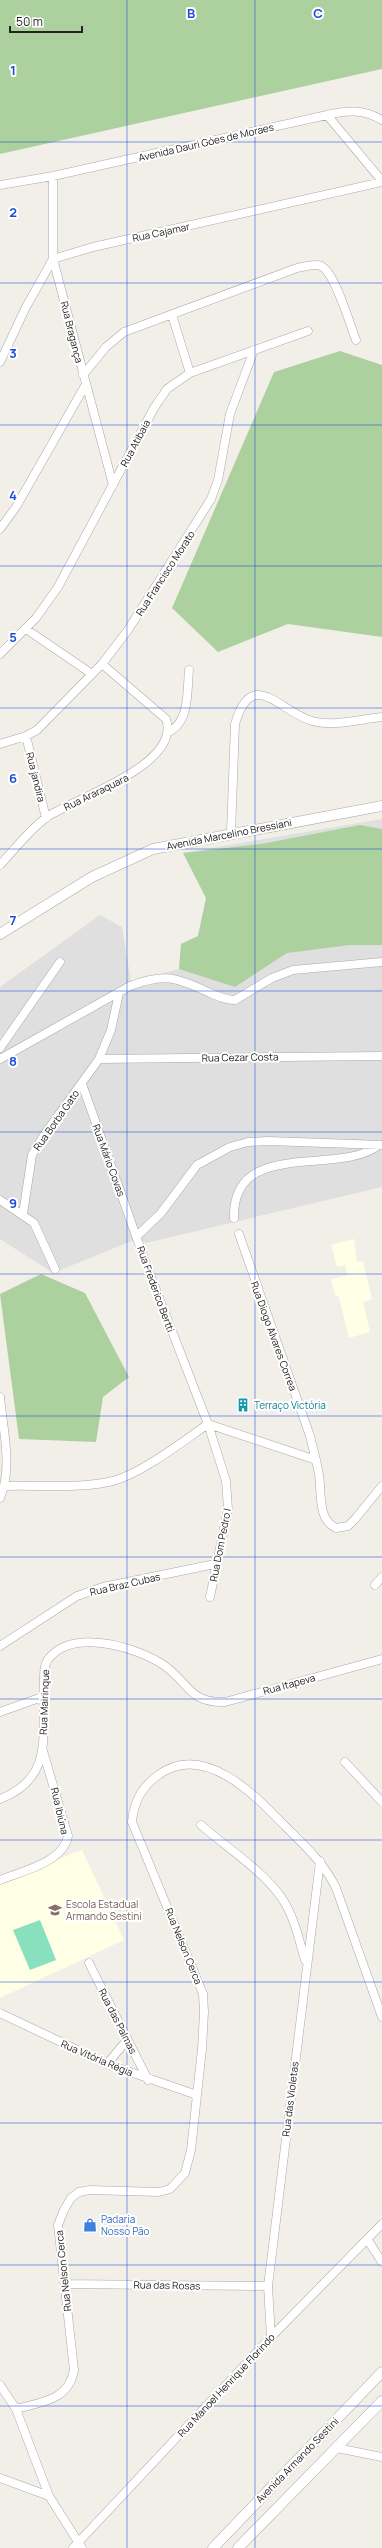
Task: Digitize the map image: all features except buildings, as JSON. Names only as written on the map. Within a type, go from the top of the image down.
[{"type":"street","name":"Avenida Dauri Góes de Moraes","points":[[0,185],[53,176],[348,110],[362,112],[382,120]]},
{"type":"street","points":[[326,115],[382,181]]},
{"type":"street","name":"Rua Bragança","points":[[53,176],[54,258],[83,375],[113,484]]},
{"type":"street","name":"Rua Cajamar","points":[[54,258],[93,247],[382,181]]},
{"type":"street","points":[[0,362],[26,307],[54,258]]},
{"type":"street","points":[[83,375],[106,347],[124,332],[297,268],[315,264],[322,266],[332,276],[356,340]]},
{"type":"street","points":[[172,315],[190,373]]},
{"type":"street","name":"Rua Atibaia","points":[[0,654],[26,629],[58,587],[154,408],[167,389],[190,373],[308,331]]},
{"type":"street","name":"Rua Francisco Morato","points":[[0,744],[26,736],[42,724],[102,664],[128,630],[211,499],[218,480],[230,414],[254,350]]},
{"type":"street","points":[[0,529],[16,507],[86,384]]},
{"type":"street","points":[[26,629],[92,674]]},
{"type":"street","points":[[102,664],[163,715],[168,725],[168,732]]},
{"type":"street","name":"Rua Araraquara","points":[[0,865],[28,834],[46,818],[132,774],[164,743],[168,732],[178,727],[182,719],[189,670]]},
{"type":"street","points":[[232,833],[235,724],[240,709],[248,697],[260,694],[268,696],[298,715],[325,723],[382,717]]},
{"type":"street","name":"Rua jandira","points":[[26,736],[46,818]]},
{"type":"street","name":"Avenida Marcelino Bressiani","points":[[0,934],[92,877],[129,859],[178,843],[382,806]]},
{"type":"street","points":[[0,1048],[60,962]]},
{"type":"street","points":[[0,1059],[119,993],[145,981],[170,977],[192,984],[221,998],[235,1000],[276,976],[293,970],[382,962]]},
{"type":"street","name":"Rua Borba Gato","points":[[23,1214],[32,1155],[44,1135],[99,1059],[112,1030],[119,993]]},
{"type":"street","name":"Rua Cezar Costa","points":[[99,1059],[382,1056]]},
{"type":"street","name":"Rua Mário Covas","points":[[82,1084],[137,1236]]},
{"type":"street","name":"Rua Frederico Bertti","points":[[208,1424],[137,1236],[161,1213],[197,1164],[230,1147],[248,1142],[269,1141],[381,1145]]},
{"type":"street","name":"Rua Frederico Bertti","points":[[234,1218],[236,1196],[242,1186],[260,1172],[290,1163],[361,1155],[381,1145]]},
{"type":"street","points":[[0,1200],[23,1214],[38,1229],[55,1269]]},
{"type":"street","name":"Rua Diogo Alvares Correa","points":[[238,1234],[316,1460],[321,1499],[326,1520],[336,1528],[342,1528],[355,1519],[382,1486]]},
{"type":"street","points":[[0,1397],[6,1457],[6,1486],[0,1498]]},
{"type":"street","points":[[6,1486],[90,1484],[114,1480],[130,1474],[208,1424],[316,1460]]},
{"type":"street","name":"Rua Dom Pedro l","points":[[208,1424],[228,1496],[228,1509],[215,1564],[210,1597]]},
{"type":"street","name":"Rua Braz Cubas","points":[[0,1646],[77,1596],[103,1587],[215,1564]]},
{"type":"street","points":[[376,1584],[382,1577]]},
{"type":"street","name":"Rua Mairinque","points":[[0,1799],[29,1782],[37,1770],[43,1751],[42,1697],[45,1666],[49,1657],[65,1646],[80,1642],[93,1642],[124,1648],[152,1658],[166,1667],[196,1696]]},
{"type":"street","name":"Rua Itapeva","points":[[196,1696],[211,1702],[225,1702],[382,1659]]},
{"type":"street","points":[[0,1712],[42,1697]]},
{"type":"street","name":"Rua Ibiúna","points":[[0,1880],[58,1855],[66,1844],[68,1836],[43,1751]]},
{"type":"street","points":[[345,1762],[382,1802]]},
{"type":"street","name":"Rua Nelson Cerca","points":[[16,2409],[60,2394],[72,2382],[74,2370],[58,2225],[71,2198],[79,2192],[90,2190],[159,2192],[170,2189],[179,2182],[185,2174],[191,2150],[204,2012],[203,1994],[198,1977],[135,1835],[132,1822],[133,1808],[138,1795],[150,1781],[165,1769],[187,1765],[223,1773],[254,1793],[320,1861],[336,1888],[382,2018]]},
{"type":"street","points":[[201,1825],[270,1884],[282,1898],[293,1922],[306,1963]]},
{"type":"street","name":"Rua das Violetas","points":[[271,2337],[268,2286],[306,1963],[320,1861]]},
{"type":"street","name":"Rua das Palmas","points":[[89,1963],[148,2080]]},
{"type":"street","name":"Rua Vitória Régia","points":[[0,2013],[108,2064],[148,2080],[197,2095]]},
{"type":"street","points":[[108,2064],[127,2040]]},
{"type":"street","name":"Rua Manoel Henrique Florindo","points":[[77,2546],[271,2337],[382,2224]]},
{"type":"street","points":[[367,2239],[382,2262]]},
{"type":"street","name":"Rua das Rosas","points":[[65,2284],[268,2286]]},
{"type":"street","name":"Avenida Armando Sestini","points":[[213,2548],[382,2372]]},
{"type":"street","points":[[0,2385],[16,2409],[49,2496],[77,2546]]},
{"type":"street","name":"Avenida Armando Sestini","points":[[238,2548],[382,2401]]},
{"type":"street","points":[[337,2448],[382,2457]]},
{"type":"street","points":[[0,2478],[49,2496]]},
{"type":"shaded area","points":[[382,819],[382,1187],[146,1243],[139,1238],[53,1273],[0,1239],[0,987],[100,915],[122,927],[131,982],[179,969],[181,944],[198,936],[206,898],[183,853]]},
{"type":"shaded area","points":[[354,1239],[357,1262],[363,1261],[372,1299],[363,1302],[370,1332],[349,1338],[339,1297],[335,1295],[331,1279],[348,1275],[345,1265],[337,1267],[331,1245]]},
{"type":"shaded area","name":"Escola Estadual Armando Sestini","points":[[82,1850],[124,1940],[0,1998],[0,1881]]},
{"type":"green space","points":[[0,0],[382,0],[382,69],[0,154]]},
{"type":"green space","points":[[340,351],[382,365],[382,637],[288,624],[218,652],[172,608],[274,372]]},
{"type":"green space","points":[[360,825],[382,829],[382,945],[350,945],[287,953],[235,987],[179,969],[181,944],[198,936],[206,898],[183,853],[261,844]]},
{"type":"green space","points":[[41,1274],[85,1293],[129,1377],[103,1397],[96,1442],[19,1439],[0,1294]]},
{"type":"green space","points":[[40,1920],[56,1960],[30,1970],[13,1930]]},
{"type":"place","name":"Terraço Victória","points":[[243,1405]]},
{"type":"place","name":"Escola Estadual Armando Sestini","points":[[55,1910]]},
{"type":"place","name":"Padaria Nosso Pão","points":[[90,2225]]}]
